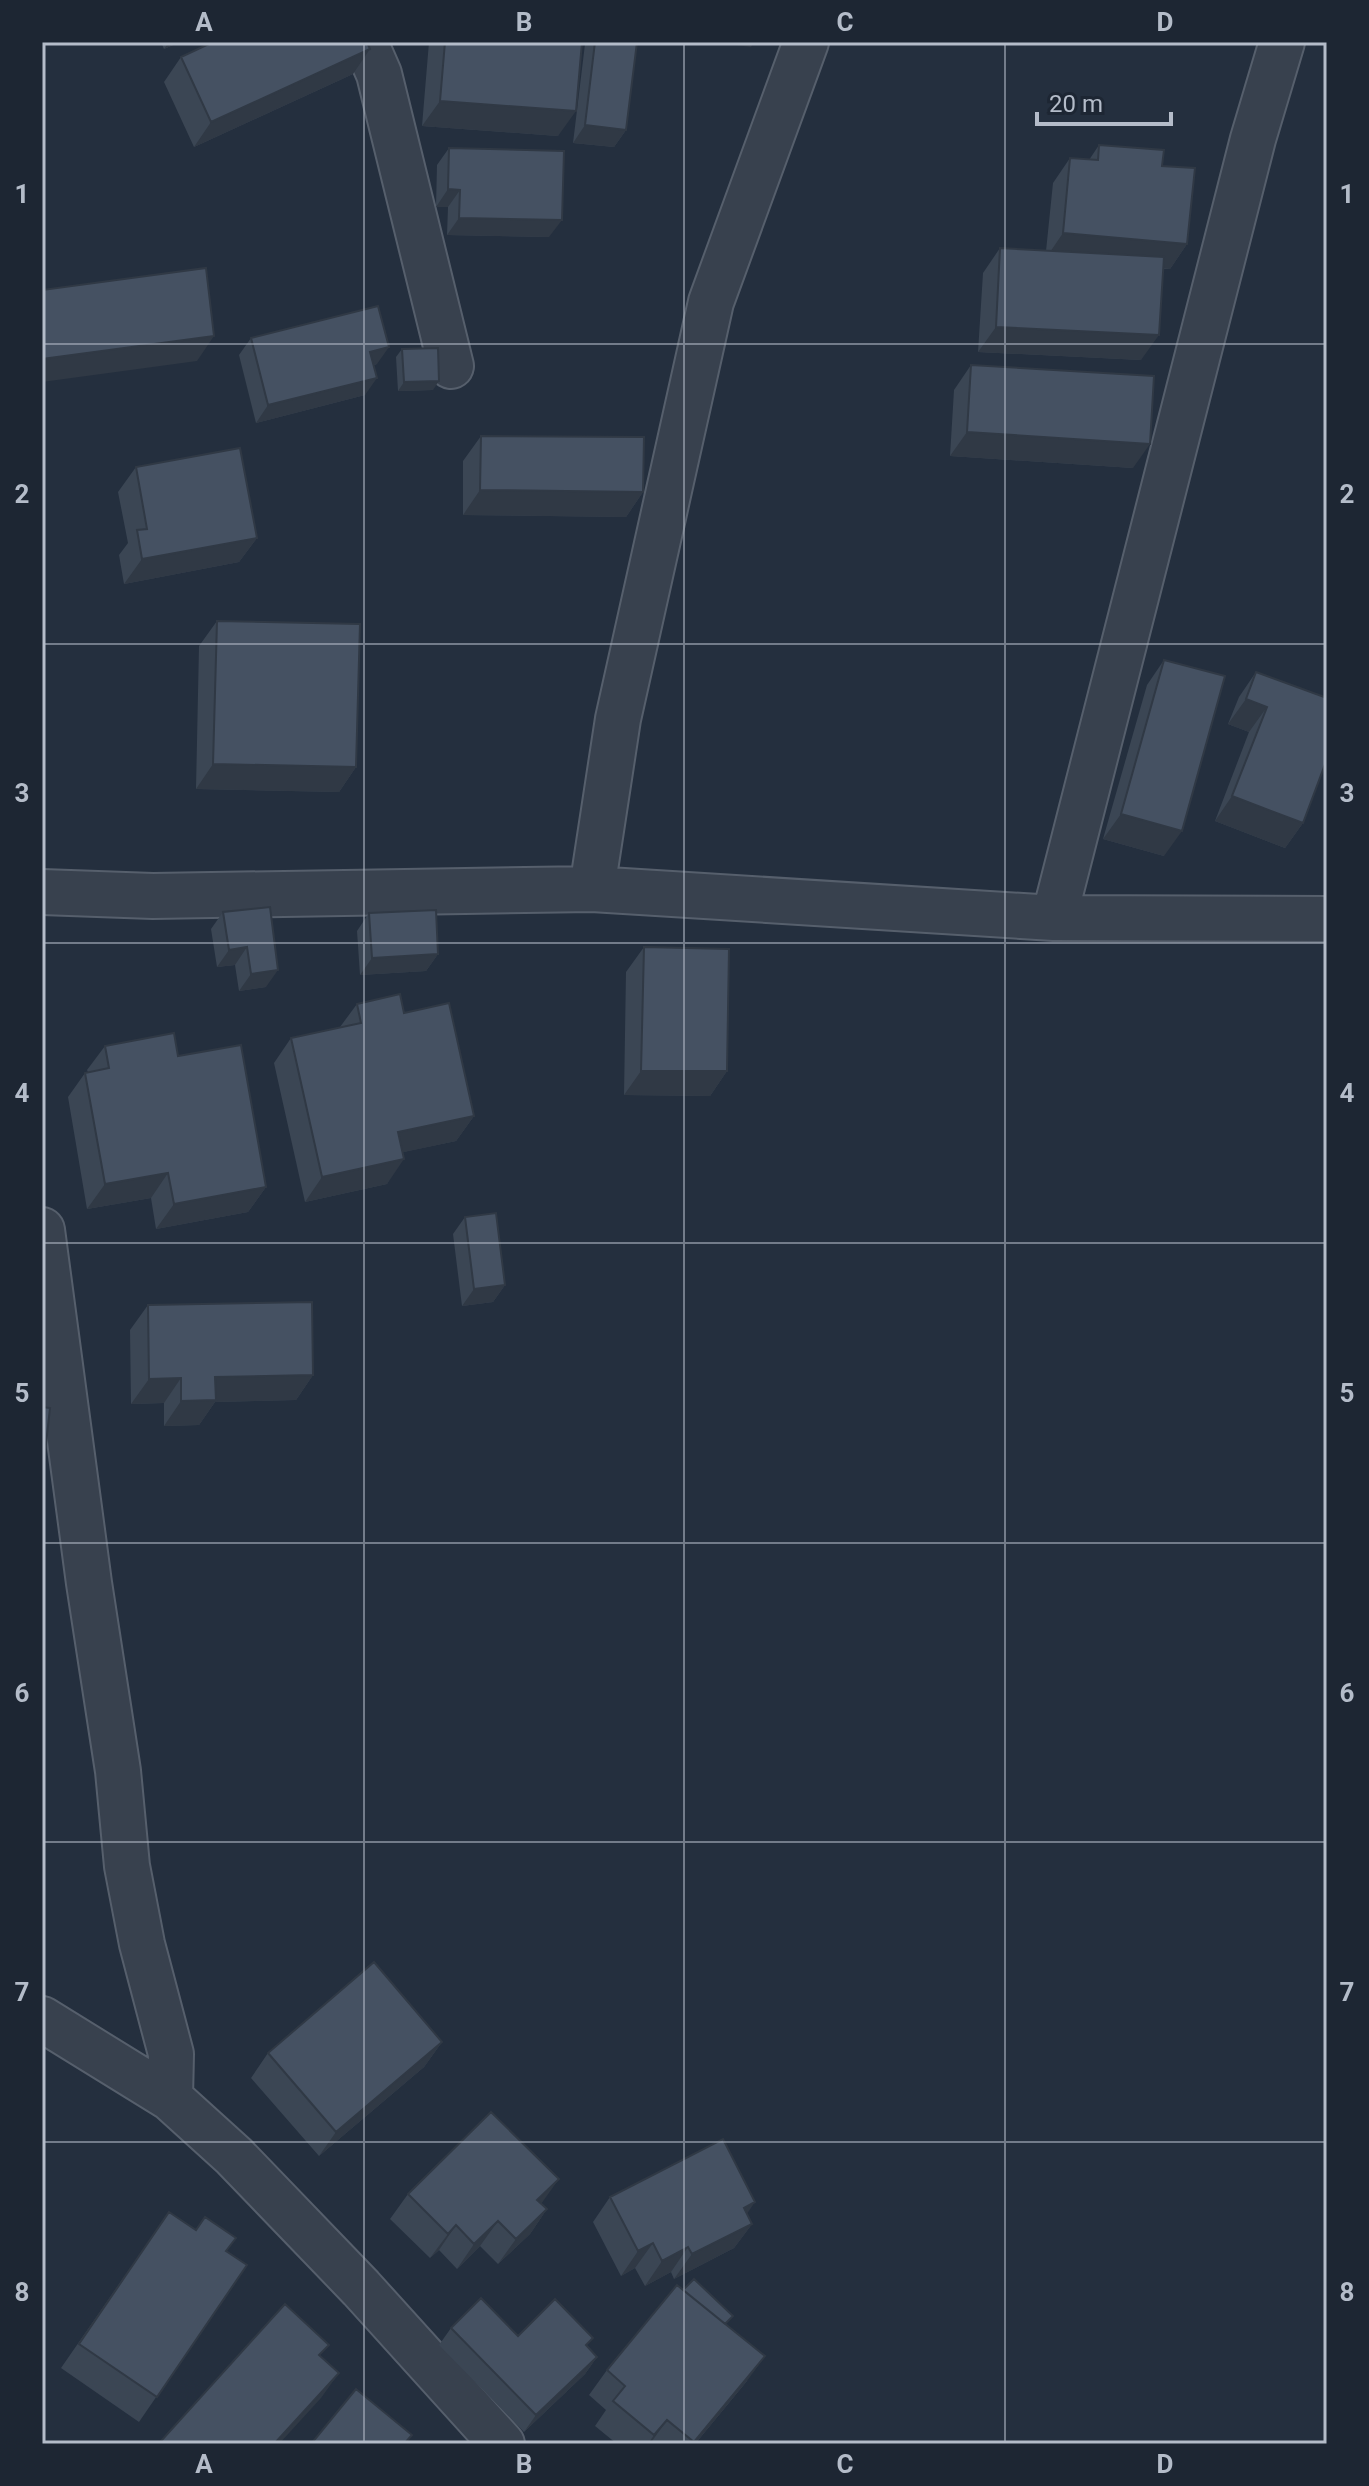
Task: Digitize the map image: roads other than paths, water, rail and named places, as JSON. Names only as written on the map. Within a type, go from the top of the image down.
[{"type":"street","points":[[365,42],[379,74],[451,366]]},
{"type":"street","points":[[592,889],[618,719],[711,302],[806,42]]},
{"type":"street","points":[[1054,918],[1249,154],[1282,42]]},
{"type":"street","points":[[42,892],[153,896],[592,889],[1054,918],[1327,919]]},
{"type":"street","points":[[42,1230],[89,1583],[118,1771],[127,1866],[142,1944],[171,2054],[170,2098]]},
{"type":"street","points":[[42,2019],[170,2098],[234,2156],[361,2288],[502,2444]]}]
